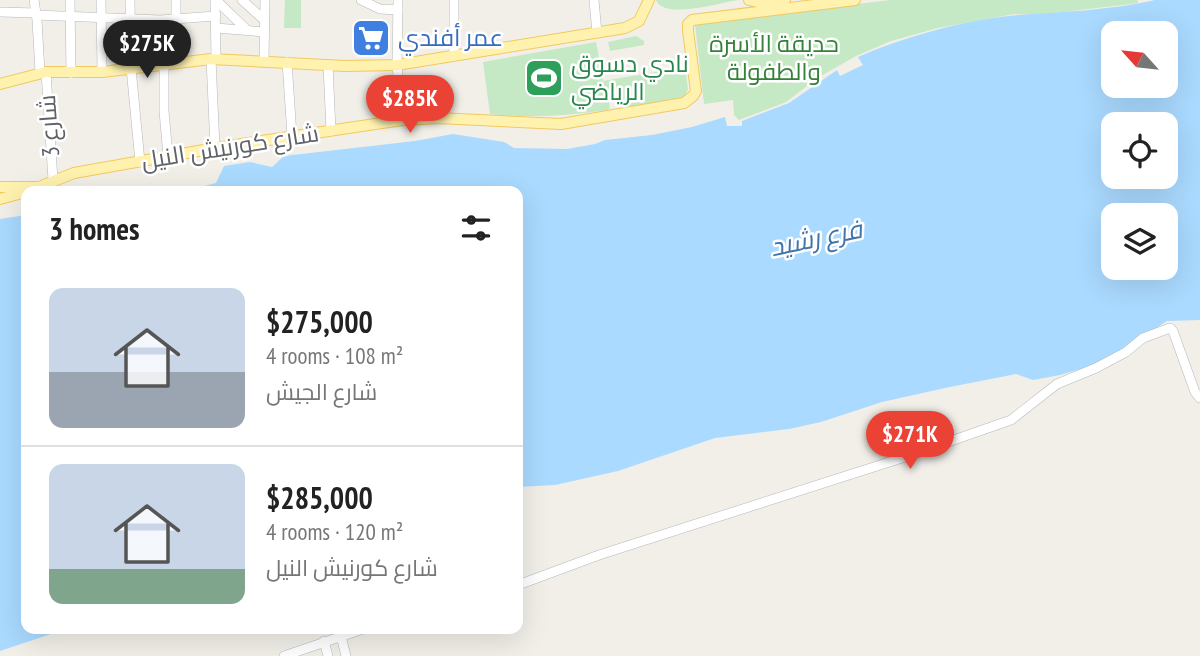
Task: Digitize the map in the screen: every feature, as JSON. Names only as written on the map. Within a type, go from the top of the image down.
[{"type":"main road","points":[[749,0],[762,3],[785,0]]},
{"type":"main road","name":"شارع كورنيش النيل","points":[[40,186],[74,173],[215,148],[401,120],[438,118],[561,124],[684,103],[696,91],[688,24],[695,19],[855,0]]},
{"type":"main road","points":[[0,84],[43,72],[102,72],[213,59],[328,65],[397,65],[597,33],[635,24],[642,17],[648,1]]},
{"type":"main road","points":[[0,187],[21,189]]},
{"type":"main road","name":"شارع كورنيش النيل","points":[[0,199],[21,193]]},
{"type":"street","name":"شارع 3","points":[[34,0],[53,180]]},
{"type":"street","points":[[70,0],[71,73]]},
{"type":"street","points":[[101,0],[102,72]]},
{"type":"street","points":[[130,0],[131,68],[140,162]]},
{"type":"street","points":[[176,0],[176,63]]},
{"type":"street","points":[[215,148],[213,59],[216,0]]},
{"type":"street","points":[[216,0],[247,30]]},
{"type":"street","points":[[242,0],[264,20]]},
{"type":"street","points":[[264,61],[265,0]]},
{"type":"street","points":[[361,0],[380,9],[398,5],[397,65],[401,120]]},
{"type":"street","points":[[454,0],[454,56]]},
{"type":"street","points":[[594,0],[597,33]]},
{"type":"street","points":[[0,12],[130,19],[216,16]]},
{"type":"street","points":[[216,28],[264,32]]},
{"type":"street","points":[[288,62],[292,136]]},
{"type":"street","points":[[164,64],[168,156]]},
{"type":"street","points":[[328,65],[331,131]]},
{"type":"street","points":[[523,583],[599,555],[902,458],[1011,420],[1057,384],[1096,368],[1126,352],[1143,338],[1166,328],[1173,331],[1195,392],[1200,398]]},
{"type":"street","points":[[284,656],[347,634]]},
{"type":"street","points":[[341,636],[346,656]]},
{"type":"street","points":[[324,641],[328,656]]},
{"type":"green space","points":[[285,0],[301,0],[301,28],[284,28]]},
{"type":"green space","points":[[656,0],[738,0],[680,10],[661,6]]},
{"type":"green space","name":"حديقة الأسرة والطفولة","points":[[890,0],[1137,0],[1139,3],[1038,15],[1014,14],[938,28],[891,41],[856,56],[819,77],[786,102],[739,120],[734,115],[733,100],[704,104],[695,24]]},
{"type":"green space","points":[[636,36],[644,41],[644,45],[610,51],[608,42]]},
{"type":"green space","name":"نادي دسوق الرياضي","points":[[596,42],[603,81],[685,67],[688,89],[684,98],[623,108],[620,90],[607,92],[610,108],[607,110],[548,116],[490,114],[483,62]]},
{"type":"water","name":"فرع رشيد","points":[[1155,0],[1200,0],[1200,320],[1167,321],[1105,362],[1060,375],[1033,380],[1016,374],[882,402],[821,422],[789,429],[715,438],[618,471],[555,485],[523,487],[523,186],[205,186],[216,183],[224,166],[250,162],[272,167],[284,156],[453,134],[504,142],[514,148],[567,149],[605,140],[692,127],[725,117],[727,126],[742,126],[742,121],[789,103],[837,70],[840,76],[863,65],[858,57],[915,36],[957,25],[1018,15],[1087,10]]},
{"type":"water","points":[[21,216],[21,634],[51,634],[0,651],[0,219]]},
{"type":"place","name":"عمر أفندي","points":[[371,38]]},
{"type":"place","name":"نادي دسوق الرياضي","points":[[544,78]]}]
